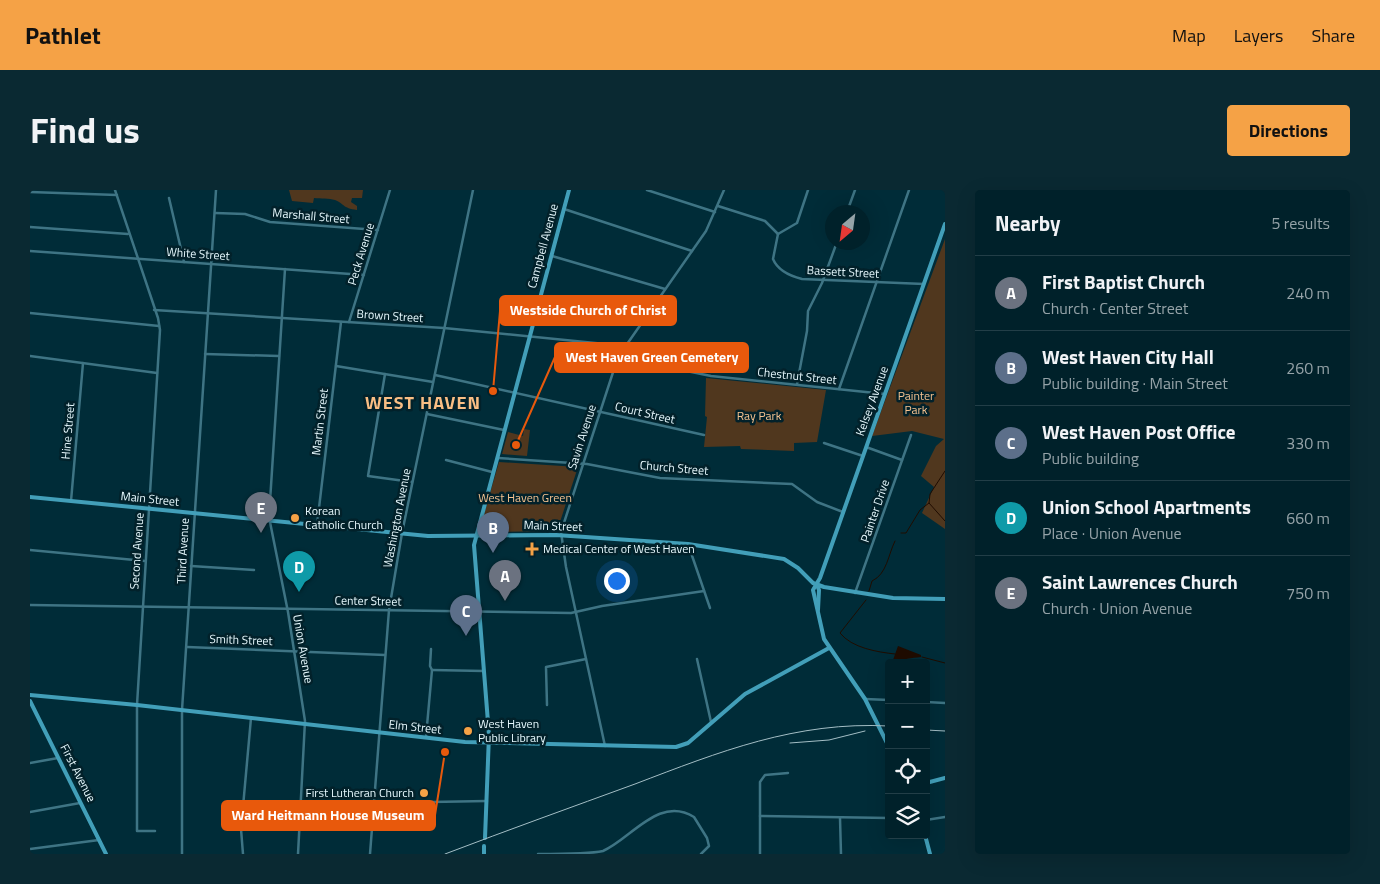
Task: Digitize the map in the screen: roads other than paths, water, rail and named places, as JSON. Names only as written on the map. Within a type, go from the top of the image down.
[{"type":"main road","name":"Campbell Avenue","points":[[485,838],[489,744],[475,553],[476,536],[568,190]]},
{"type":"main road","name":"Kelsey Avenue","points":[[885,739],[865,699],[829,648],[821,630],[813,591],[817,585],[945,224]]},
{"type":"main road","name":"Main Street","points":[[30,497],[436,536],[560,535],[688,544],[784,559],[817,585],[893,598],[945,599]]},
{"type":"main road","name":"Elm Street","points":[[30,695],[137,705],[426,739],[489,744],[679,747],[688,742],[745,694],[829,648]]},
{"type":"main road","name":"First Avenue","points":[[30,701],[82,802],[106,854]]},
{"type":"main road","points":[[930,782],[945,778]]},
{"type":"main road","points":[[926,839],[930,854]]},
{"type":"main road","points":[[484,846],[484,854]]},
{"type":"street","name":"Second Avenue","points":[[116,190],[159,326],[137,705],[137,830],[155,831]]},
{"type":"street","name":"Third Avenue","points":[[182,854],[182,710],[216,190]]},
{"type":"street","name":"Peck Avenue","points":[[349,322],[390,190]]},
{"type":"street","name":"Washington Avenue","points":[[370,854],[389,610],[412,482],[473,190]]},
{"type":"street","points":[[647,190],[715,212]]},
{"type":"street","name":"Savin Avenue","points":[[605,746],[560,535],[618,357],[692,250],[715,212],[724,190]]},
{"type":"street","points":[[718,206],[765,222],[778,234],[797,223],[808,190]]},
{"type":"street","points":[[850,205],[855,190]]},
{"type":"street","points":[[839,389],[909,190]]},
{"type":"street","points":[[30,192],[117,195]]},
{"type":"street","points":[[169,198],[184,262]]},
{"type":"street","points":[[564,209],[692,250]]},
{"type":"street","name":"Marshall Street","points":[[214,213],[244,214],[270,222],[378,230]]},
{"type":"street","points":[[30,227],[129,234]]},
{"type":"street","name":"Bassett Street","points":[[778,234],[772,256],[779,268],[796,278],[924,284]]},
{"type":"street","points":[[797,384],[807,332],[808,311],[824,280],[834,250]]},
{"type":"street","name":"White Street","points":[[30,251],[364,275]]},
{"type":"street","points":[[551,256],[665,289]]},
{"type":"street","name":"Union Avenue","points":[[285,269],[269,521],[287,609],[305,724],[298,854]]},
{"type":"street","name":"Brown Street","points":[[154,310],[444,328],[625,346]]},
{"type":"street","points":[[30,313],[159,326]]},
{"type":"street","name":"Martin Street","points":[[317,525],[341,322]]},
{"type":"street","points":[[205,354],[279,356]]},
{"type":"street","points":[[30,356],[157,373]]},
{"type":"street","name":"Chestnut Street","points":[[618,357],[711,376],[885,394]]},
{"type":"street","name":"Hine Street","points":[[71,501],[83,363]]},
{"type":"street","points":[[336,366],[433,382]]},
{"type":"street","points":[[384,374],[368,476],[412,482]]},
{"type":"street","name":"Court Street","points":[[435,375],[704,435]]},
{"type":"street","points":[[427,414],[504,430]]},
{"type":"street","name":"Painter Drive","points":[[855,593],[911,435]]},
{"type":"street","points":[[824,443],[863,456]]},
{"type":"street","points":[[866,447],[902,460]]},
{"type":"street","name":"Church Street","points":[[496,458],[583,464],[660,478],[792,484],[817,502],[843,512]]},
{"type":"street","points":[[446,460],[492,472]]},
{"type":"street","points":[[688,544],[710,608]]},
{"type":"street","points":[[30,550],[145,561]]},
{"type":"street","points":[[192,566],[254,570]]},
{"type":"street","name":"Center Street","points":[[30,605],[576,611],[704,592]]},
{"type":"street","name":"Smith Street","points":[[187,647],[385,655]]},
{"type":"street","points":[[426,739],[432,670],[430,649]]},
{"type":"street","points":[[546,705],[546,667],[586,659]]},
{"type":"street","points":[[697,659],[711,722]]},
{"type":"street","points":[[432,670],[484,671]]},
{"type":"street","points":[[865,699],[885,700]]},
{"type":"street","points":[[930,702],[945,703]]},
{"type":"street","points":[[243,854],[240,829],[251,718]]},
{"type":"street","points":[[30,762],[59,758]]},
{"type":"street","points":[[760,854],[760,782],[765,775],[788,774]]},
{"type":"street","points":[[374,803],[487,801]]},
{"type":"street","points":[[30,812],[82,802]]},
{"type":"street","points":[[538,854],[593,853],[606,849],[653,817],[677,812],[694,817],[707,838],[709,846],[702,854]]},
{"type":"street","points":[[760,816],[885,818]]},
{"type":"street","points":[[930,819],[945,817]]},
{"type":"street","points":[[840,818],[841,854]]},
{"type":"street","points":[[30,849],[99,840]]},
{"type":"waterway","points":[[945,471],[930,494],[929,503],[945,521]]},
{"type":"waterway","points":[[901,533],[906,533],[920,510],[929,503]]},
{"type":"waterway","points":[[869,591],[872,581],[884,569],[895,541]]},
{"type":"waterway","points":[[866,600],[840,633],[858,646],[895,654]]},
{"type":"waterway","points":[[922,657],[945,663]]},
{"type":"railway","points":[[445,854],[728,750],[759,741],[822,728],[885,726]]},
{"type":"railway","points":[[930,730],[945,731]]},
{"type":"railway","points":[[790,743],[829,740],[865,731]]},
{"type":"place","name":"Westside Church of Christ","points":[[493,391]]},
{"type":"place","name":"West Haven Green Cemetery","points":[[516,445]]},
{"type":"place","name":"Korean Catholic Church","points":[[295,518]]},
{"type":"place","name":"Saint Lawrences Church","points":[[261,533]]},
{"type":"place","name":"Medical Center of West Haven","points":[[532,549]]},
{"type":"place","name":"West Haven City Hall","points":[[493,553]]},
{"type":"place","name":"Union School Apartments","points":[[299,592]]},
{"type":"place","name":"First Baptist Church","points":[[505,601]]},
{"type":"place","name":"West Haven Post Office","points":[[466,636]]},
{"type":"place","name":"West Haven Public Library","points":[[468,731]]},
{"type":"place","name":"Ward Heitmann House Museum","points":[[445,752]]},
{"type":"place","name":"First Lutheran Church","points":[[424,793]]},
{"type":"district","name":"WEST HAVEN","points":[[423,403]]},
{"type":"park label","name":"Painter Park","points":[[916,403]]},
{"type":"park label","name":"Ray Park","points":[[759,416]]},
{"type":"park label","name":"West Haven Green","points":[[525,498]]}]
